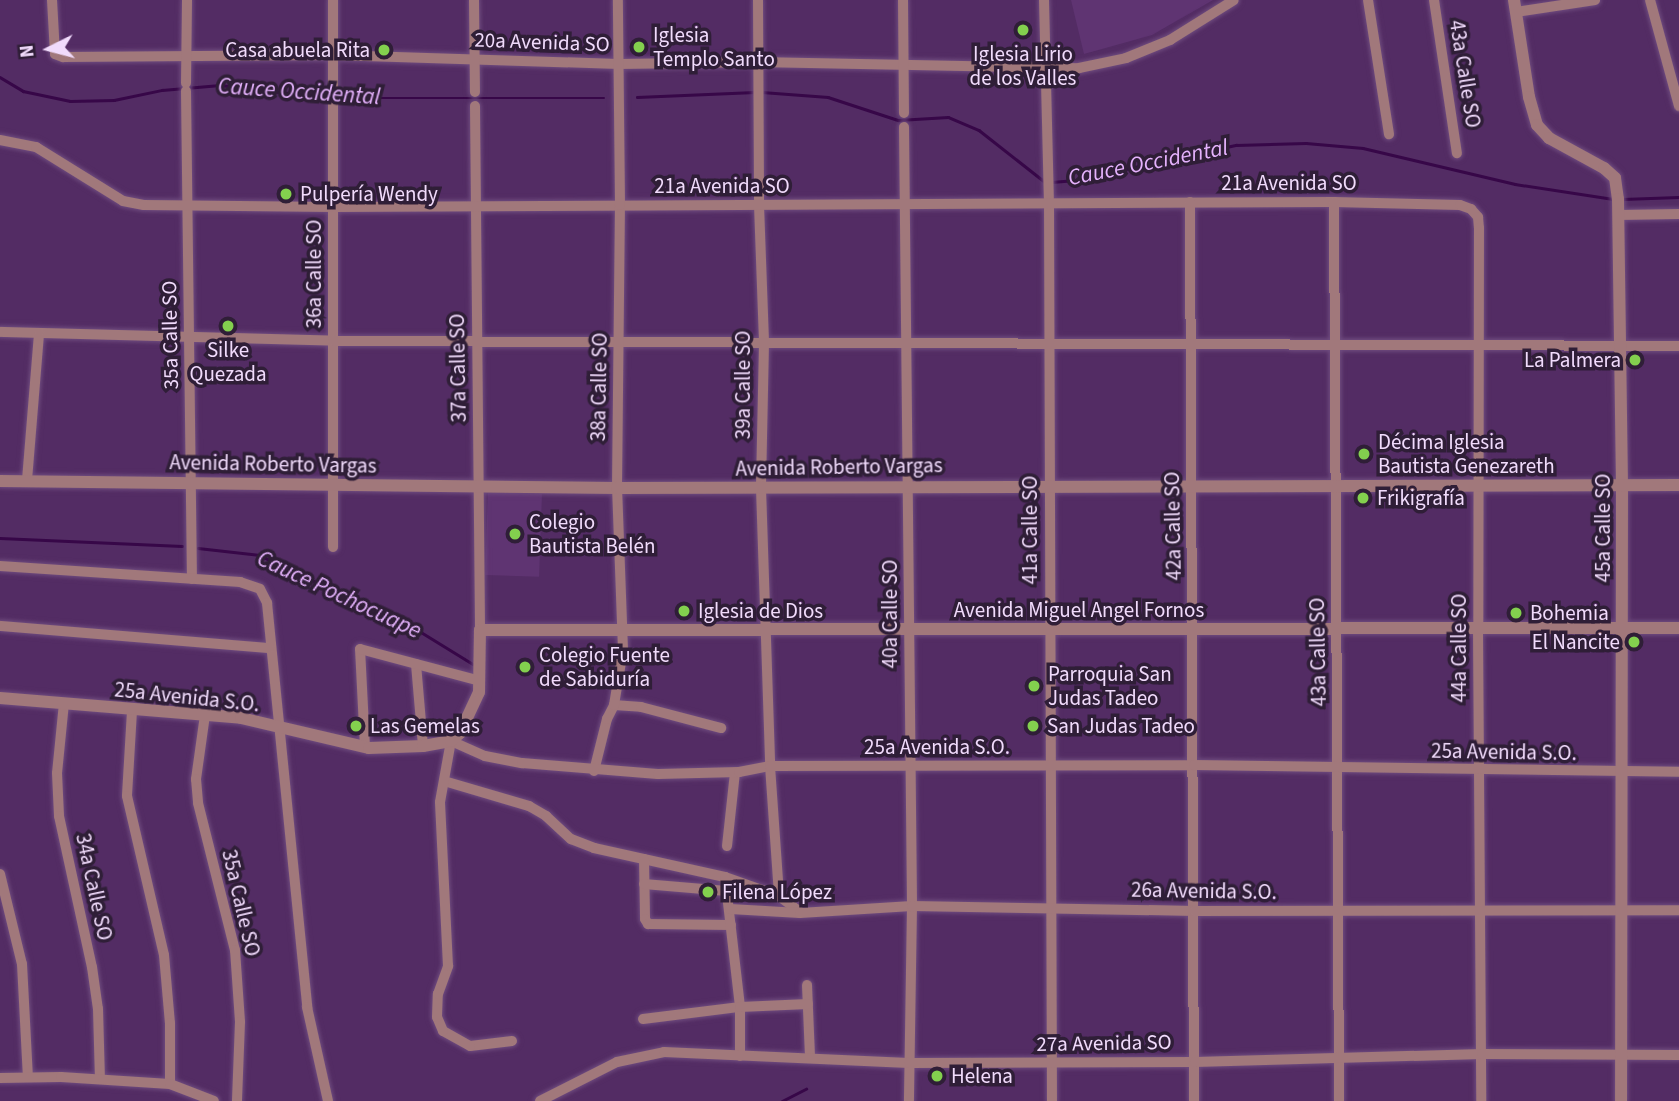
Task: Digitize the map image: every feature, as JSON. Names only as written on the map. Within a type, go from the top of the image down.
[{"type":"street","name":"20a Avenida SO","points":[[52,0],[55,54],[58,57],[333,55],[619,64],[757,62],[1045,68],[1079,68],[1126,58],[1170,40],[1234,0]]},
{"type":"street","points":[[186,55],[187,0]]},
{"type":"street","name":"36a Calle SO","points":[[333,0],[333,547]]},
{"type":"street","points":[[474,0],[475,92]]},
{"type":"street","name":"38a Calle SO","points":[[594,771],[607,719],[614,705],[623,650],[620,628],[617,488],[620,341],[618,0]]},
{"type":"street","name":"39a Calle SO","points":[[758,0],[759,205],[764,344],[761,488],[770,766],[779,896]]},
{"type":"street","points":[[903,0],[904,113]]},
{"type":"street","name":"41a Calle SO","points":[[1044,0],[1049,203],[1052,1101]]},
{"type":"street","points":[[1368,0],[1389,134]]},
{"type":"street","name":"43a Calle SO","points":[[1434,0],[1457,153]]},
{"type":"street","points":[[1515,6],[1595,0]]},
{"type":"street","points":[[1650,0],[1679,106]]},
{"type":"street","name":"45a Calle SO","points":[[1515,6],[1529,97],[1537,125],[1549,138],[1604,168],[1615,178],[1618,215],[1623,628],[1621,1101]]},
{"type":"street","name":"35a Calle SO","points":[[186,55],[191,579]]},
{"type":"street","name":"37a Calle SO","points":[[475,107],[480,629]]},
{"type":"street","name":"40a Calle SO","points":[[904,127],[912,906],[909,1101]]},
{"type":"street","name":"21a Avenida SO","points":[[0,140],[36,147],[123,201],[187,206],[1190,202],[1460,205]]},
{"type":"street","name":"42a Calle SO","points":[[1190,202],[1194,1101]]},
{"type":"street","name":"43a Calle SO","points":[[1334,202],[1339,1101]]},
{"type":"street","name":"44a Calle SO","points":[[1460,205],[1478,217],[1482,1101]]},
{"type":"street","points":[[1618,215],[1679,214]]},
{"type":"street","points":[[0,332],[333,341],[1048,346],[1679,346]]},
{"type":"street","points":[[27,480],[39,334]]},
{"type":"street","name":"Avenida Roberto Vargas","points":[[0,481],[617,488],[908,485],[1679,485]]},
{"type":"street","points":[[0,566],[240,582],[260,589],[267,603],[277,729],[307,1007],[328,1101]]},
{"type":"street","points":[[0,626],[269,648]]},
{"type":"street","name":"Avenida Miguel Angel Fornos","points":[[480,629],[1679,628]]},
{"type":"street","points":[[480,629],[479,692],[460,733],[451,741],[440,802],[440,860],[449,965],[438,994],[437,1017],[443,1031],[470,1046],[512,1041]]},
{"type":"street","points":[[365,747],[360,649],[480,681]]},
{"type":"street","points":[[416,664],[423,747]]},
{"type":"street","name":"25a Avenida S.O.","points":[[0,698],[241,718],[277,729],[365,747],[423,747],[451,741],[485,756],[594,771],[658,774],[735,772],[770,766],[1194,765],[1679,772]]},
{"type":"street","name":"34a Calle SO","points":[[64,703],[57,773],[59,816],[92,967],[98,1009],[100,1079]]},
{"type":"street","points":[[614,705],[641,707],[720,728]]},
{"type":"street","points":[[132,711],[127,796],[164,955],[170,1023],[170,1084]]},
{"type":"street","name":"35a Calle SO","points":[[205,715],[197,779],[198,803],[235,950],[240,1022],[237,1101]]},
{"type":"street","points":[[727,846],[735,772]]},
{"type":"street","points":[[444,781],[529,806],[546,816],[571,839],[594,848],[725,877],[779,896],[800,913]]},
{"type":"street","points":[[644,859],[645,919],[648,924],[732,925]]},
{"type":"street","points":[[0,874],[22,964],[28,1077]]},
{"type":"street","points":[[725,877],[740,1007],[740,1056]]},
{"type":"street","points":[[644,884],[727,891]]},
{"type":"street","name":"26a Avenida S.O.","points":[[730,909],[800,913],[912,906],[1195,911],[1679,910]]},
{"type":"street","points":[[807,985],[810,1058]]},
{"type":"street","points":[[643,1018],[740,1007],[808,1004]]},
{"type":"street","name":"27a Avenida SO","points":[[540,1101],[557,1097],[617,1062],[664,1052],[909,1063],[1052,1064],[1340,1056],[1679,1055]]},
{"type":"street","points":[[0,1078],[100,1079],[170,1084],[214,1101]]},
{"type":"shaded area","points":[[1071,0],[1213,0],[1152,35],[1084,54]]},
{"type":"shaded area","name":"Colegio Bautista Belén","points":[[488,492],[542,494],[539,577],[485,575]]},
{"type":"waterway","name":"Cauce Occidental","points":[[0,77],[23,91],[70,101],[114,100],[162,90],[220,85],[331,98]]},
{"type":"waterway","name":"Cauce Occidental","points":[[637,97],[755,92]]},
{"type":"waterway","name":"Cauce Occidental","points":[[761,92],[828,97],[898,120],[948,117],[979,130],[1045,182]]},
{"type":"waterway","name":"Cauce Occidental","points":[[338,98],[604,98]]},
{"type":"waterway","name":"Cauce Occidental","points":[[1052,182],[1075,180],[1236,145],[1306,143],[1363,148],[1515,184],[1613,199]]},
{"type":"waterway","name":"Cauce Occidental","points":[[1623,199],[1679,197]]},
{"type":"waterway","name":"Cauce Pochocuape","points":[[0,538],[182,546]]},
{"type":"waterway","name":"Cauce Pochocuape","points":[[198,548],[259,555],[421,632],[473,664]]},
{"type":"waterway","points":[[782,1101],[806,1089]]},
{"type":"place","name":"Iglesia Lirio de los Valles","points":[[1023,30]]},
{"type":"place","name":"Iglesia Templo Santo","points":[[639,47]]},
{"type":"place","name":"Casa abuela Rita","points":[[384,50]]},
{"type":"place","name":"Pulpería Wendy","points":[[286,194]]},
{"type":"place","name":"Silke Quezada","points":[[228,326]]},
{"type":"place","name":"La Palmera","points":[[1635,360]]},
{"type":"place","name":"Décima Iglesia Bautista Genezareth","points":[[1364,454]]},
{"type":"place","name":"Frikigrafía","points":[[1363,498]]},
{"type":"place","name":"Colegio Bautista Belén","points":[[515,534]]},
{"type":"place","name":"Iglesia de Dios","points":[[684,611]]},
{"type":"place","name":"Bohemia","points":[[1516,613]]},
{"type":"place","name":"El Nancite","points":[[1634,642]]},
{"type":"place","name":"Colegio Fuente de Sabiduría","points":[[525,667]]},
{"type":"place","name":"Parroquia San Judas Tadeo","points":[[1034,686]]},
{"type":"place","name":"Las Gemelas","points":[[356,726]]},
{"type":"place","name":"San Judas Tadeo","points":[[1033,726]]},
{"type":"place","name":"Filena López","points":[[708,892]]},
{"type":"place","name":"Helena","points":[[937,1076]]}]
